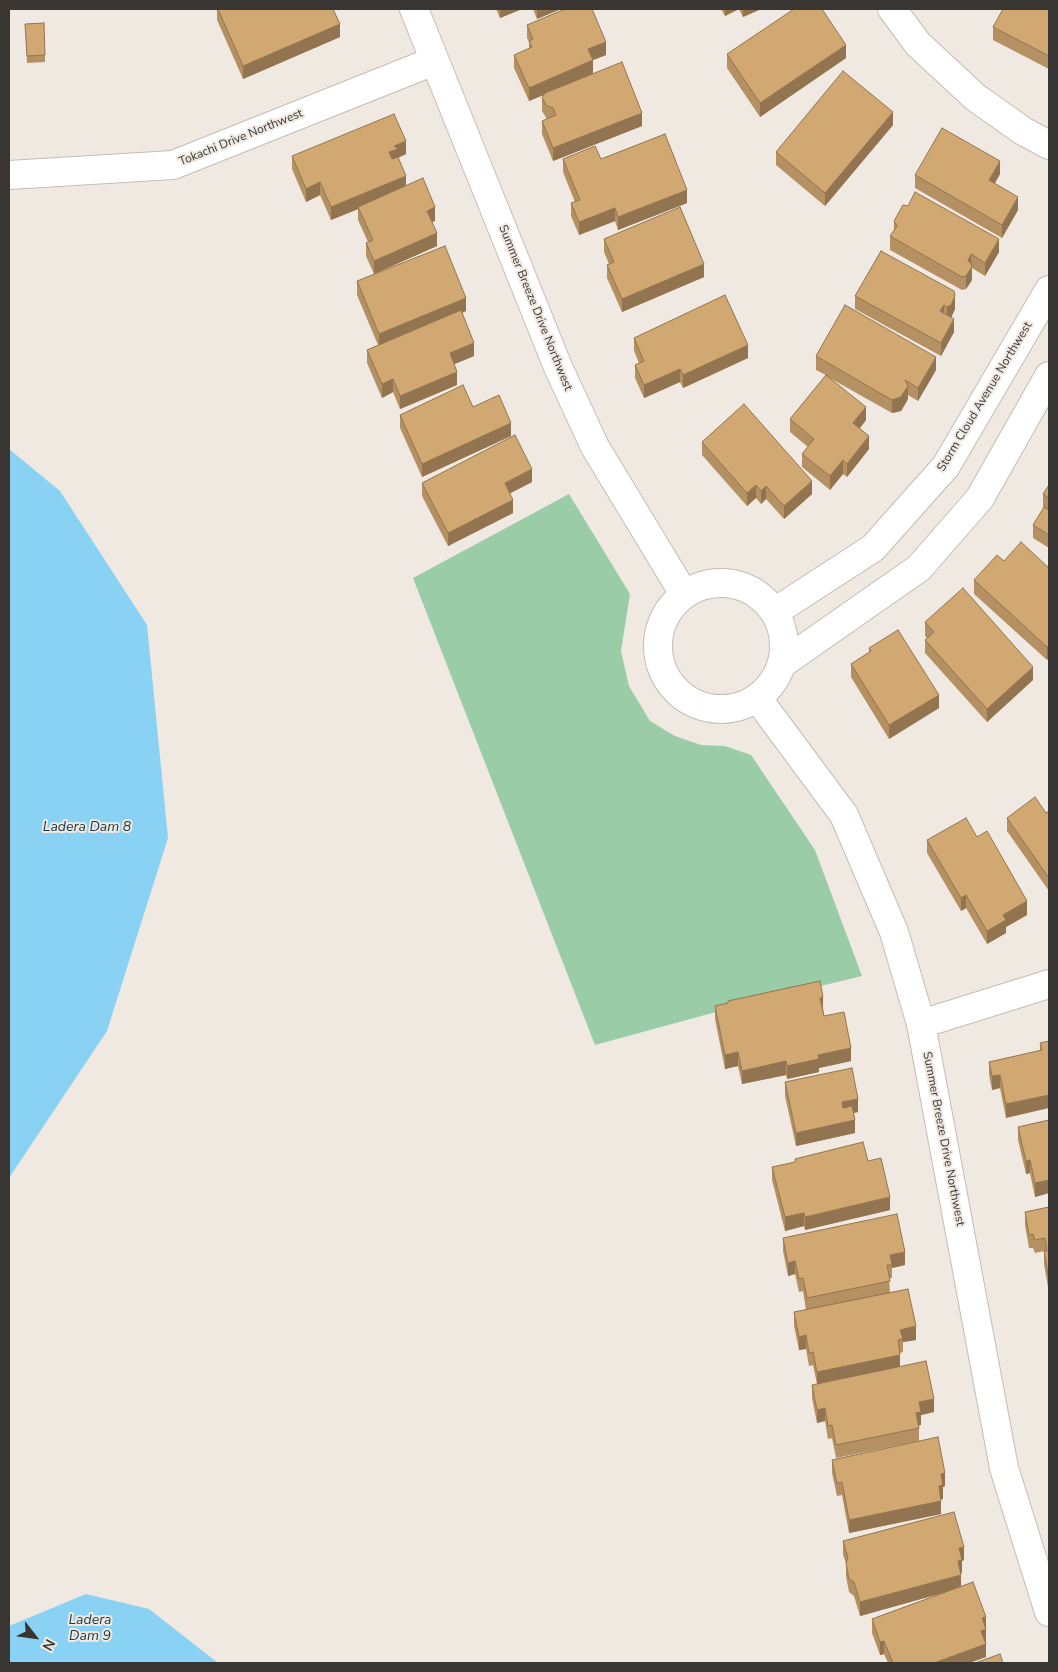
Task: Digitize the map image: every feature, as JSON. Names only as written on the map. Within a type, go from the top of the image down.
[{"type":"street","name":"Summer Breeze Drive Northwest","points":[[414,9],[558,367],[594,447],[684,594]]},
{"type":"street","points":[[892,9],[918,44],[975,97],[1023,131],[1049,145]]},
{"type":"street","name":"Tokachi Drive Northwest","points":[[9,175],[173,165],[434,61]]},
{"type":"street","name":"Storm Cloud Avenue Northwest","points":[[776,611],[873,548],[946,466],[1049,290]]},
{"type":"street","points":[[783,663],[919,568],[980,498],[1049,376]]},
{"type":"street","points":[[724,582],[747,587],[765,599],[776,611],[785,639],[783,663],[772,684],[758,699],[747,705],[727,710],[706,708],[686,700],[667,681],[659,662],[658,638],[667,612],[684,594],[708,583],[724,582]]},
{"type":"street","name":"Summer Breeze Drive Northwest","points":[[758,699],[844,815],[894,932],[922,1024],[1004,1468],[1049,1612]]},
{"type":"street","points":[[922,1024],[1049,984]]},
{"type":"green space","points":[[569,494],[630,594],[621,651],[629,686],[650,721],[675,736],[701,745],[725,746],[751,755],[815,850],[862,976],[738,1006],[595,1045],[413,578]]},
{"type":"water","name":"Ladera Dam 8","points":[[9,449],[60,491],[147,625],[168,838],[107,1031],[9,1178]]},
{"type":"water","name":"Ladera Dam 9","points":[[86,1594],[149,1609],[218,1663],[9,1663],[9,1626]]},
{"type":"building","points":[[218,9],[333,9],[340,24],[243,66]]},
{"type":"building","points":[[565,9],[592,9],[606,42],[588,49],[593,60],[529,88],[514,55],[532,47],[529,41],[533,39],[527,25]]},
{"type":"building","points":[[794,9],[822,9],[846,45],[760,103],[727,54]]},
{"type":"building","points":[[1003,9],[1049,9],[1049,56],[993,27]]},
{"type":"building","points":[[44,23],[45,55],[27,56],[25,24]]},
{"type":"building","points":[[622,62],[642,113],[553,148],[542,121],[556,115],[553,108],[547,106],[542,98],[545,93]]},
{"type":"building","points":[[843,71],[893,112],[825,193],[776,152]]},
{"type":"building","points":[[394,114],[406,141],[394,146],[398,149],[389,152],[392,159],[398,157],[406,176],[331,207],[320,182],[306,189],[292,156]]},
{"type":"building","points":[[942,128],[1000,161],[989,180],[1018,197],[1002,225],[915,175]]},
{"type":"building","points":[[665,134],[687,190],[618,217],[615,208],[579,222],[571,203],[580,200],[563,159],[595,146],[601,159]]},
{"type":"building","points":[[423,178],[435,207],[427,211],[437,233],[374,261],[366,243],[373,240],[358,207]]},
{"type":"building","points":[[915,192],[999,239],[985,263],[971,254],[968,261],[972,267],[966,276],[962,277],[890,236],[897,226],[894,221],[903,205],[908,206]]},
{"type":"building","points":[[680,207],[704,264],[622,299],[607,265],[614,262],[604,239]]},
{"type":"building","points":[[445,246],[466,298],[379,334],[357,281]]},
{"type":"building","points":[[881,251],[954,291],[955,296],[951,305],[947,307],[944,305],[940,311],[954,319],[941,343],[855,296]]},
{"type":"building","points":[[725,295],[748,345],[683,375],[680,369],[644,385],[635,365],[644,361],[634,338]]},
{"type":"building","points":[[845,305],[936,357],[918,388],[905,380],[908,386],[901,397],[892,400],[816,356]]},
{"type":"building","points":[[461,310],[474,343],[450,353],[457,372],[400,396],[393,379],[382,384],[367,350]]},
{"type":"building","points":[[826,375],[866,407],[853,423],[869,436],[847,464],[843,460],[830,476],[802,454],[814,439],[790,419]]},
{"type":"building","points":[[463,385],[473,407],[499,395],[511,423],[422,464],[400,415]]},
{"type":"building","points":[[744,404],[812,481],[784,506],[766,486],[761,491],[756,485],[747,493],[702,442]]},
{"type":"building","points":[[515,435],[532,469],[505,483],[513,500],[448,533],[422,483]]},
{"type":"building","points":[[1049,485],[1049,498],[1043,494]]},
{"type":"building","points":[[1044,507],[1049,510],[1049,535],[1033,525]]},
{"type":"building","points":[[1021,542],[1049,568],[1049,645],[1047,647],[974,580],[997,555],[1004,561]]},
{"type":"building","points":[[963,588],[1033,667],[987,709],[925,640],[934,632],[925,622]]},
{"type":"building","points":[[898,630],[939,695],[889,725],[851,664],[871,651],[869,648]]},
{"type":"building","points":[[1035,797],[1046,813],[1049,811],[1049,878],[1007,818]]},
{"type":"building","points":[[966,818],[977,837],[987,831],[1027,901],[1003,915],[1006,920],[987,931],[966,895],[961,898],[927,840]]},
{"type":"building","points":[[820,981],[823,997],[820,998],[824,1016],[844,1012],[851,1048],[818,1055],[819,1059],[787,1066],[786,1061],[742,1071],[738,1052],[725,1055],[715,1006],[728,1003],[728,1001]]},
{"type":"building","points":[[1049,1041],[1049,1095],[1006,1104],[1000,1075],[992,1076],[989,1062],[1042,1050],[1040,1043]]},
{"type":"building","points":[[852,1068],[858,1099],[842,1102],[843,1108],[852,1106],[855,1120],[796,1133],[785,1082]]},
{"type":"building","points":[[1049,1120],[1049,1180],[1035,1183],[1030,1160],[1026,1161],[1018,1127]]},
{"type":"building","points":[[863,1142],[868,1161],[881,1158],[890,1197],[805,1217],[804,1213],[785,1217],[772,1167],[795,1162],[795,1159]]},
{"type":"building","points":[[1049,1207],[1049,1280],[1044,1251],[1047,1251],[1045,1238],[1035,1240],[1033,1234],[1029,1235],[1025,1212]]},
{"type":"building","points":[[897,1214],[905,1252],[890,1255],[892,1265],[887,1265],[890,1281],[807,1298],[803,1278],[799,1279],[795,1261],[788,1263],[783,1238]]},
{"type":"building","points":[[908,1289],[916,1326],[900,1330],[903,1339],[898,1340],[900,1355],[817,1372],[813,1352],[809,1353],[806,1335],[799,1337],[794,1312]]},
{"type":"building","points":[[926,1361],[934,1399],[919,1402],[921,1412],[916,1413],[919,1428],[836,1445],[832,1425],[828,1426],[825,1408],[817,1410],[812,1385]]},
{"type":"building","points":[[938,1437],[945,1473],[941,1474],[943,1485],[939,1486],[941,1501],[849,1520],[842,1482],[837,1483],[832,1460]]},
{"type":"building","points":[[954,1512],[964,1547],[959,1548],[962,1560],[958,1561],[961,1575],[860,1602],[854,1582],[849,1579],[846,1563],[848,1558],[843,1541]]},
{"type":"building","points":[[973,1582],[986,1617],[982,1618],[986,1629],[981,1631],[986,1644],[934,1663],[893,1663],[884,1641],[880,1642],[872,1619]]},
{"type":"building","points":[[1000,1654],[1003,1663],[975,1663]]}]
